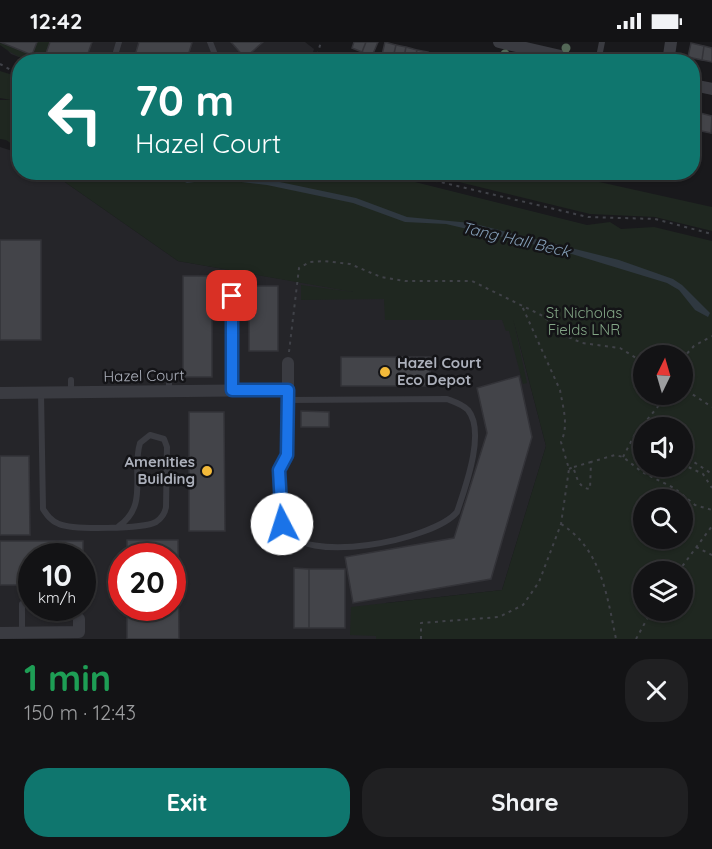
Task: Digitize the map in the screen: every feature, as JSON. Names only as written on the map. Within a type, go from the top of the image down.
[{"type":"street","points":[[499,42],[552,54]]},
{"type":"street","points":[[288,363],[288,419]]},
{"type":"street","name":"Hazel Court","points":[[0,393],[169,386],[288,395]]},
{"type":"street","points":[[0,633],[72,635],[79,632],[79,621]]},
{"type":"lane","points":[[232,296],[232,390]]},
{"type":"lane","points":[[40,393],[42,508],[49,518],[62,526],[119,526],[146,525],[156,521],[164,514],[167,447],[164,439],[150,435],[143,438],[140,443],[137,506],[129,519],[119,526]]},
{"type":"lane","points":[[288,395],[335,400],[447,399],[460,404],[469,411],[476,433],[457,512],[450,520],[398,539],[366,546],[331,547],[292,538],[286,533],[280,518],[279,470],[287,455],[288,419]]},
{"type":"lane","points":[[22,621],[22,633]]},
{"type":"path","points":[[431,180],[588,218],[655,219],[712,234]]},
{"type":"path","points":[[288,363],[297,277],[299,268],[309,262],[350,264],[381,277],[405,281],[472,281],[543,316],[566,336],[582,343],[620,348],[633,356]]},
{"type":"path","points":[[420,639],[422,623],[499,618],[523,605],[539,582],[561,524],[569,469],[562,452],[561,442],[567,430],[560,390],[522,306]]},
{"type":"path","points":[[693,347],[712,336]]},
{"type":"path","points":[[693,395],[712,407]]},
{"type":"path","points":[[623,457],[634,436],[659,405]]},
{"type":"path","points":[[569,469],[615,455],[623,457],[642,472],[674,488],[695,506],[712,510]]},
{"type":"path","points":[[693,461],[712,474]]},
{"type":"path","points":[[573,467],[578,483],[590,489],[591,462]]},
{"type":"path","points":[[693,469],[703,474],[712,488]]},
{"type":"path","points":[[561,524],[577,534],[592,554],[616,639]]},
{"type":"path","points":[[685,561],[712,526]]},
{"type":"path","points":[[695,547],[712,555]]},
{"type":"path","points":[[636,639],[646,621]]},
{"type":"shaded area","points":[[0,42],[305,42],[314,49],[312,54],[11,54]]},
{"type":"shaded area","points":[[0,147],[12,151],[12,180],[62,180],[178,261],[513,319],[546,446],[502,590],[386,603],[376,639],[0,639]]},
{"type":"green space","points":[[37,42],[50,42],[46,54],[32,54]]},
{"type":"green space","points":[[0,43],[32,54],[14,54]]},
{"type":"green space","points":[[0,71],[12,75],[12,144],[0,139],[0,100],[11,100],[0,98]]},
{"type":"green space","name":"St Nicholas Fields LNR","points":[[62,180],[407,180],[587,225],[610,222],[621,229],[654,227],[712,241],[712,639],[376,639],[376,636],[350,635],[351,607],[502,590],[546,446],[513,319],[527,383],[523,384],[509,331],[506,331],[502,320],[385,320],[384,299],[301,300],[301,285],[353,292],[178,261]]},
{"type":"green space","points":[[451,180],[590,180],[712,207],[712,231],[655,217],[590,214]]},
{"type":"water","points":[[181,180],[210,180],[187,183]]},
{"type":"water","name":"Tang Hall Beck","points":[[225,180],[275,181],[356,198],[407,217],[471,223],[619,260],[673,279],[710,313],[708,317],[695,310],[679,290],[667,283],[562,251],[446,224],[405,222],[353,203],[267,185]]},
{"type":"building","points":[[0,42],[37,42],[32,54]]},
{"type":"building","points":[[50,42],[92,42],[88,54],[46,54]]},
{"type":"building","points":[[139,42],[192,43],[189,54],[135,54]]},
{"type":"building","points":[[231,42],[263,42],[250,54],[242,54]]},
{"type":"building","points":[[354,42],[366,42],[362,52],[352,48]]},
{"type":"building","points":[[366,42],[378,42],[373,54],[362,52]]},
{"type":"building","points":[[385,42],[396,45],[394,54],[382,54]]},
{"type":"building","points":[[691,43],[704,46],[702,60],[700,54],[689,54]]},
{"type":"building","points":[[396,45],[406,47],[405,54],[394,54]]},
{"type":"building","points":[[704,46],[712,48],[712,62],[702,60]]},
{"type":"building","points":[[406,47],[417,50],[416,54],[405,54]]},
{"type":"building","points":[[417,50],[428,52],[427,54],[416,54]]},
{"type":"building","points":[[700,113],[712,116],[711,133],[700,131]]},
{"type":"building","points":[[0,240],[41,240],[41,340],[0,340]]},
{"type":"building","points":[[183,276],[212,276],[212,377],[183,377]]},
{"type":"building","points":[[249,286],[278,286],[278,351],[249,351]]},
{"type":"building","name":"Hazel Court Eco Depot","points":[[341,357],[430,357],[430,386],[341,386]]},
{"type":"building","points":[[519,376],[532,437],[491,579],[353,603],[345,557],[454,538],[487,433],[477,388]]},
{"type":"building","points":[[301,411],[329,412],[329,427],[301,427]]},
{"type":"building","name":"Amenities Building","points":[[189,412],[224,412],[225,531],[189,531]]},
{"type":"building","points":[[0,456],[29,456],[30,535],[0,535]]},
{"type":"building","points":[[127,540],[178,540],[178,543],[127,543]]},
{"type":"building","points":[[0,541],[83,541],[83,543],[18,543],[18,585],[0,585]]},
{"type":"building","points":[[294,568],[309,569],[309,628],[294,628]]},
{"type":"building","points":[[309,569],[345,569],[345,628],[309,628]]},
{"type":"building","points":[[127,621],[179,621],[179,639],[127,639]]},
{"type":"place","name":"Hazel Court Eco Depot","points":[[385,372]]},
{"type":"place","name":"Amenities Building","points":[[207,471]]},
{"type":"route","points":[[232,296],[232,390],[288,390],[287,455],[279,470],[282,524]]}]
